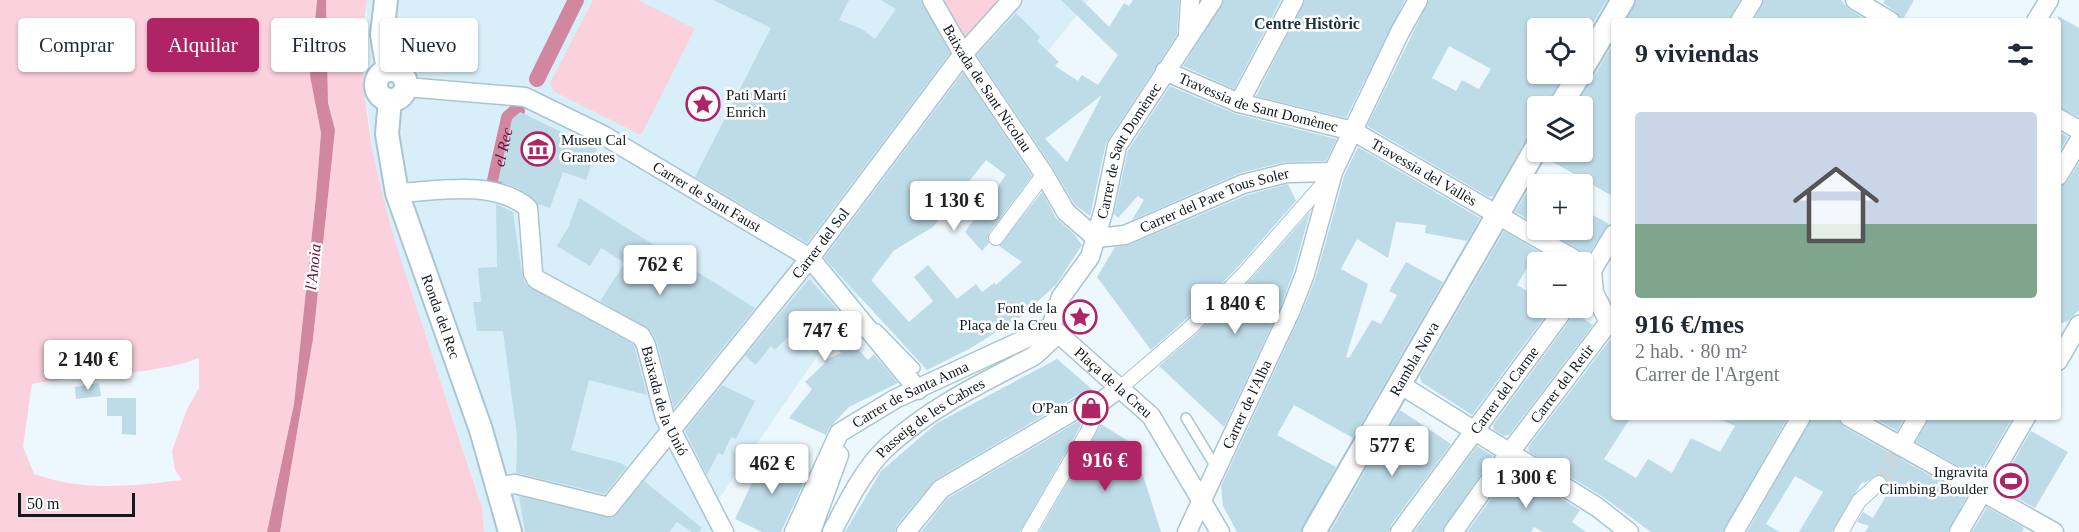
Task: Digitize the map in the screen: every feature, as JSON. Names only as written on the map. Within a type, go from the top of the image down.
[{"type":"street","points":[[386,0],[382,35],[388,70],[380,74],[376,88],[381,96],[398,93]]},
{"type":"street","name":"Baixada de Sant Nicolau","points":[[932,0],[963,54],[1044,174],[1066,212],[1096,238]]},
{"type":"street","name":"Carrer del Sol","points":[[497,486],[515,484],[609,507],[810,258],[963,54],[1012,0]]},
{"type":"street","points":[[1188,37],[1190,0]]},
{"type":"street","name":"Carrer de Sant Domènec","points":[[1056,331],[1061,297],[1090,257],[1117,146],[1213,0]]},
{"type":"street","points":[[1239,103],[1294,0]]},
{"type":"street","name":"Carrer de l'Alba","points":[[1187,532],[1204,501],[1291,310],[1305,274],[1334,172],[1400,32],[1418,0]]},
{"type":"street","points":[[1612,18],[1623,0]]},
{"type":"street","points":[[1742,18],[1753,0]]},
{"type":"street","points":[[2038,18],[2049,0]]},
{"type":"street","points":[[1866,8],[1884,18]]},
{"type":"street","points":[[1593,50],[1611,20]]},
{"type":"street","name":"Travessia de Sant Domènec","points":[[1165,71],[1239,103],[1353,131]]},
{"type":"street","name":"Carrer de Sant Faust","points":[[398,93],[494,93],[530,99],[603,135],[810,258],[861,317],[918,390]]},
{"type":"street","name":"Ronda del Rec","points":[[398,93],[387,134],[397,193],[436,310],[481,430],[510,532]]},
{"type":"street","points":[[2061,120],[2079,130]]},
{"type":"street","name":"Travessia del Vallès","points":[[1353,131],[1560,252]]},
{"type":"street","points":[[2061,171],[2079,141]]},
{"type":"street","name":"Rambla Nova","points":[[1314,532],[1528,162]]},
{"type":"street","points":[[906,532],[941,489],[1087,403],[1102,401],[1120,388],[1190,328],[1243,275],[1334,172]]},
{"type":"street","name":"Carrer del Pare Tous Soler","points":[[1096,238],[1125,235],[1243,183],[1287,173],[1334,172]]},
{"type":"street","points":[[996,238],[1044,174]]},
{"type":"street","name":"Baixada de la Unió","points":[[397,193],[494,190],[518,200],[528,208],[533,273],[536,279],[640,336],[646,345],[665,418],[724,532]]},
{"type":"street","points":[[1593,257],[1611,237]]},
{"type":"street","points":[[1593,300],[1611,322]]},
{"type":"street","name":"Carrer del Carme","points":[[1400,532],[1557,318]]},
{"type":"street","name":"Carrer del Retir","points":[[1453,532],[1510,452],[1611,324]]},
{"type":"street","name":"Plaça de la Creu","points":[[1056,331],[1151,416],[1204,501],[1220,532]]},
{"type":"street","name":"Carrer de Santa Anna","points":[[794,532],[839,433],[871,412],[1056,331]]},
{"type":"street","name":"Passeig de les Cabres","points":[[832,532],[854,490],[886,448],[946,401],[1036,355],[1056,331]]},
{"type":"street","points":[[2061,353],[2069,331]]},
{"type":"street","points":[[1401,385],[1597,507],[1629,532]]},
{"type":"street","points":[[1029,532],[1088,431],[1102,401]]},
{"type":"street","points":[[811,532],[840,453],[851,435],[871,412]]},
{"type":"street","points":[[1734,532],[1799,420]]},
{"type":"street","points":[[1854,420],[1899,449],[2054,532]]},
{"type":"street","points":[[1899,449],[1916,420]]},
{"type":"street","points":[[1959,532],[2024,420]]},
{"type":"street","points":[[1841,532],[1859,501],[1879,483]]},
{"type":"lane","points":[[861,317],[881,331],[915,368]]},
{"type":"lane","points":[[1186,418],[1217,469]]},
{"type":"shaded area","points":[[0,0],[317,0],[315,18],[271,18],[271,72],[310,72],[321,133],[294,404],[267,532],[0,532]],"holes":[[[199,358],[199,388],[187,409],[172,451],[175,470],[182,480],[108,486],[53,480],[34,474],[23,446],[32,384],[140,372]]]},
{"type":"shaded area","points":[[326,0],[367,0],[366,18],[326,18]]},
{"type":"shaded area","points":[[367,0],[1089,0],[1005,105],[847,313],[716,503],[731,532],[484,532],[482,507],[388,222],[375,165],[365,92],[365,72],[368,72]]},
{"type":"shaded area","points":[[593,0],[638,0],[695,29],[641,135],[553,91],[550,83]]},
{"type":"shaded area","points":[[941,0],[1001,0],[966,43]]},
{"type":"shaded area","points":[[327,72],[364,72],[368,123],[385,203],[482,507],[484,532],[280,532],[313,339],[335,131],[328,103]]},
{"type":"water","points":[[317,0],[326,0],[326,18],[315,18]]},
{"type":"water","name":"l'Anoia","points":[[310,72],[327,72],[328,103],[335,130],[313,339],[280,532],[267,532],[294,404],[316,196],[321,133]]},
{"type":"building","points":[[713,0],[849,0],[839,20],[862,29],[875,39],[896,9],[881,0],[921,0],[950,53],[807,243],[695,177],[771,28]]},
{"type":"building","points":[[1061,0],[1082,0],[1109,27],[1124,3],[1129,6],[1133,0],[1179,0],[1177,35],[1106,143],[1090,216],[1075,205],[1053,168],[977,55],[1016,13],[1040,37],[1037,41],[1059,62],[1055,66],[1078,81],[1082,75],[1098,85],[1118,55]],"holes":[[[1102,95],[1067,162],[1045,139]]]},
{"type":"building","points":[[1224,0],[1281,0],[1234,89],[1183,66]]},
{"type":"building","points":[[1305,0],[1405,0],[1346,118],[1256,96]]},
{"type":"building","points":[[1429,0],[1607,0],[1593,23],[1593,18],[1527,18],[1527,84],[1558,84],[1551,96],[1527,96],[1527,139],[1493,196],[1489,197],[1367,126]],"holes":[[[1449,46],[1491,69],[1479,89],[1462,80],[1456,91],[1432,78]]]},
{"type":"building","points":[[1636,0],[1740,0],[1731,18],[1627,18]]},
{"type":"building","points":[[1764,0],[1841,0],[1849,9],[1863,18],[1755,18]]},
{"type":"building","points":[[1885,0],[1914,0],[1904,18],[1900,18],[1896,12],[1883,3]]},
{"type":"building","points":[[2058,16],[2079,28],[2079,117],[2061,108],[2061,18]]},
{"type":"building","points":[[1611,47],[1611,195],[1593,185],[1593,174],[1574,174],[1553,162],[1593,162],[1593,96],[1582,96],[1589,84],[1593,84],[1593,77]]},
{"type":"building","points":[[963,73],[1032,176],[989,233],[989,243],[982,251],[965,232],[1006,175],[986,160],[933,227],[893,251],[871,280],[909,322],[933,301],[914,277],[928,265],[957,299],[976,284],[982,292],[994,283],[996,285],[1022,262],[999,246],[1042,192],[1056,218],[1074,234],[1082,245],[1056,285],[1020,317],[971,348],[927,370],[824,258]]},
{"type":"building","points":[[1170,86],[1236,114],[1337,139],[1326,161],[1285,162],[1240,173],[1132,220],[1144,200],[1138,196],[1118,218],[1114,214],[1128,150]]},
{"type":"building","name":"Museu Cal Granotes","points":[[520,112],[597,149],[586,180],[563,172],[550,208],[538,204],[519,189],[498,181],[512,119]]},
{"type":"building","points":[[2061,133],[2068,137],[2061,149]]},
{"type":"building","points":[[1358,147],[1480,218],[1467,241],[1425,233],[1426,225],[1396,222],[1388,258],[1357,239],[1341,269],[1368,284],[1346,357],[1349,358],[1372,320],[1381,324],[1397,295],[1389,291],[1406,262],[1443,282],[1353,438],[1294,405],[1277,435],[1336,467],[1301,532],[1237,532],[1223,506],[1221,486],[1316,277],[1344,176]]},
{"type":"building","points":[[2079,163],[2079,310],[2068,321],[2061,323],[2061,185],[2067,182]]},
{"type":"building","points":[[1288,184],[1296,201],[1236,269],[1151,350],[1097,277],[1115,247],[1129,245],[1247,195]]},
{"type":"building","points":[[1527,192],[1527,219],[1515,212]]},
{"type":"building","points":[[579,198],[755,308],[674,408],[657,342],[651,331],[600,301],[625,263],[601,248],[590,266],[557,246],[568,228]]},
{"type":"building","points":[[496,204],[513,212],[522,274],[526,285],[633,344],[635,349],[647,395],[589,380],[571,450],[621,463],[627,467],[605,494],[516,473],[517,436],[503,331],[477,331],[473,302],[481,302],[478,268],[497,267]]},
{"type":"building","points":[[1310,212],[1294,270],[1281,306],[1224,427],[1159,366],[1196,334],[1249,281]]},
{"type":"building","points":[[1593,215],[1609,224],[1590,252],[1583,252],[1562,240],[1593,240]]},
{"type":"building","points":[[1504,231],[1540,252],[1527,252],[1527,268],[1517,285],[1527,291],[1527,318],[1544,318],[1472,415],[1421,382],[1420,376]]},
{"type":"building","points":[[809,279],[837,309],[828,317],[868,360],[874,354],[898,383],[849,407],[829,428],[826,435],[789,418],[812,389],[805,382],[825,363],[823,361],[841,353],[811,321],[798,335],[794,331],[775,350],[771,346],[756,365],[745,356]]},
{"type":"building","points":[[1571,318],[1582,318],[1593,325],[1509,435],[1504,436],[1494,430],[1493,425]]},
{"type":"building","points":[[1611,338],[1611,420],[1629,420],[1604,459],[1636,478],[1648,459],[1672,473],[1691,438],[1720,452],[1735,426],[1722,420],[1786,420],[1723,532],[1651,532],[1603,497],[1529,452],[1528,447]]},
{"type":"building","points":[[1057,359],[1093,390],[1081,393],[935,480],[897,525],[895,532],[845,532],[881,471],[937,423]]},
{"type":"building","points":[[99,383],[101,396],[76,399],[75,387]]},
{"type":"building","points":[[722,385],[755,401],[736,439],[731,437],[723,455],[718,453],[707,475],[685,431]]},
{"type":"building","points":[[107,398],[136,398],[136,435],[122,434],[122,416],[107,416]]},
{"type":"building","points":[[1400,410],[1451,444],[1391,525],[1389,532],[1330,532]]},
{"type":"building","points":[[1082,419],[1080,427],[1020,532],[921,532],[948,498]]},
{"type":"building","points":[[1810,420],[1840,420],[1844,427],[1967,496],[1948,532],[1865,532],[1869,526],[1857,522],[1863,512],[1873,518],[1889,491],[1885,489],[1888,485],[1886,477],[1878,474],[1865,483],[1862,482],[1832,532],[1799,532],[1823,492],[1795,476],[1766,524],[1780,532],[1747,532]]},
{"type":"building","points":[[1877,420],[1903,420],[1897,431]]},
{"type":"building","points":[[1927,420],[2011,420],[1978,477],[1916,442]]},
{"type":"building","points":[[1101,424],[1133,444],[1161,532],[1039,532]]},
{"type":"building","points":[[2031,431],[2068,452],[2035,508],[1998,488]]},
{"type":"building","points":[[1477,446],[1493,456],[1442,532],[1414,532]]},
{"type":"building","points":[[766,453],[809,472],[781,532],[762,532],[735,519]]},
{"type":"building","points":[[1513,468],[1580,510],[1572,522],[1586,532],[1543,532],[1534,527],[1531,532],[1467,532]]},
{"type":"building","points":[[644,481],[702,528],[699,532],[692,532],[677,522],[669,532],[525,532],[519,496],[612,518]]},
{"type":"building","points":[[1987,507],[2024,528],[2022,532],[1972,532]]},
{"type":"waterway","name":"el Rec","points":[[537,79],[576,0]]},
{"type":"waterway","name":"el Rec","points":[[494,185],[509,118],[517,111]]},
{"type":"tunnel","points":[[1879,483],[1897,453]]},
{"type":"place","name":"Pati Martí Enrich","points":[[703,104]]},
{"type":"place","name":"Museu Cal Granotes","points":[[538,149]]},
{"type":"place","name":"Font de la Plaça de la Creu","points":[[1080,317]]},
{"type":"place","name":"O'Pan","points":[[1091,408]]},
{"type":"place","name":"Ingravita Climbing Boulder","points":[[2011,481]]},
{"type":"district","name":"Centre Històric","points":[[1307,23]]}]
